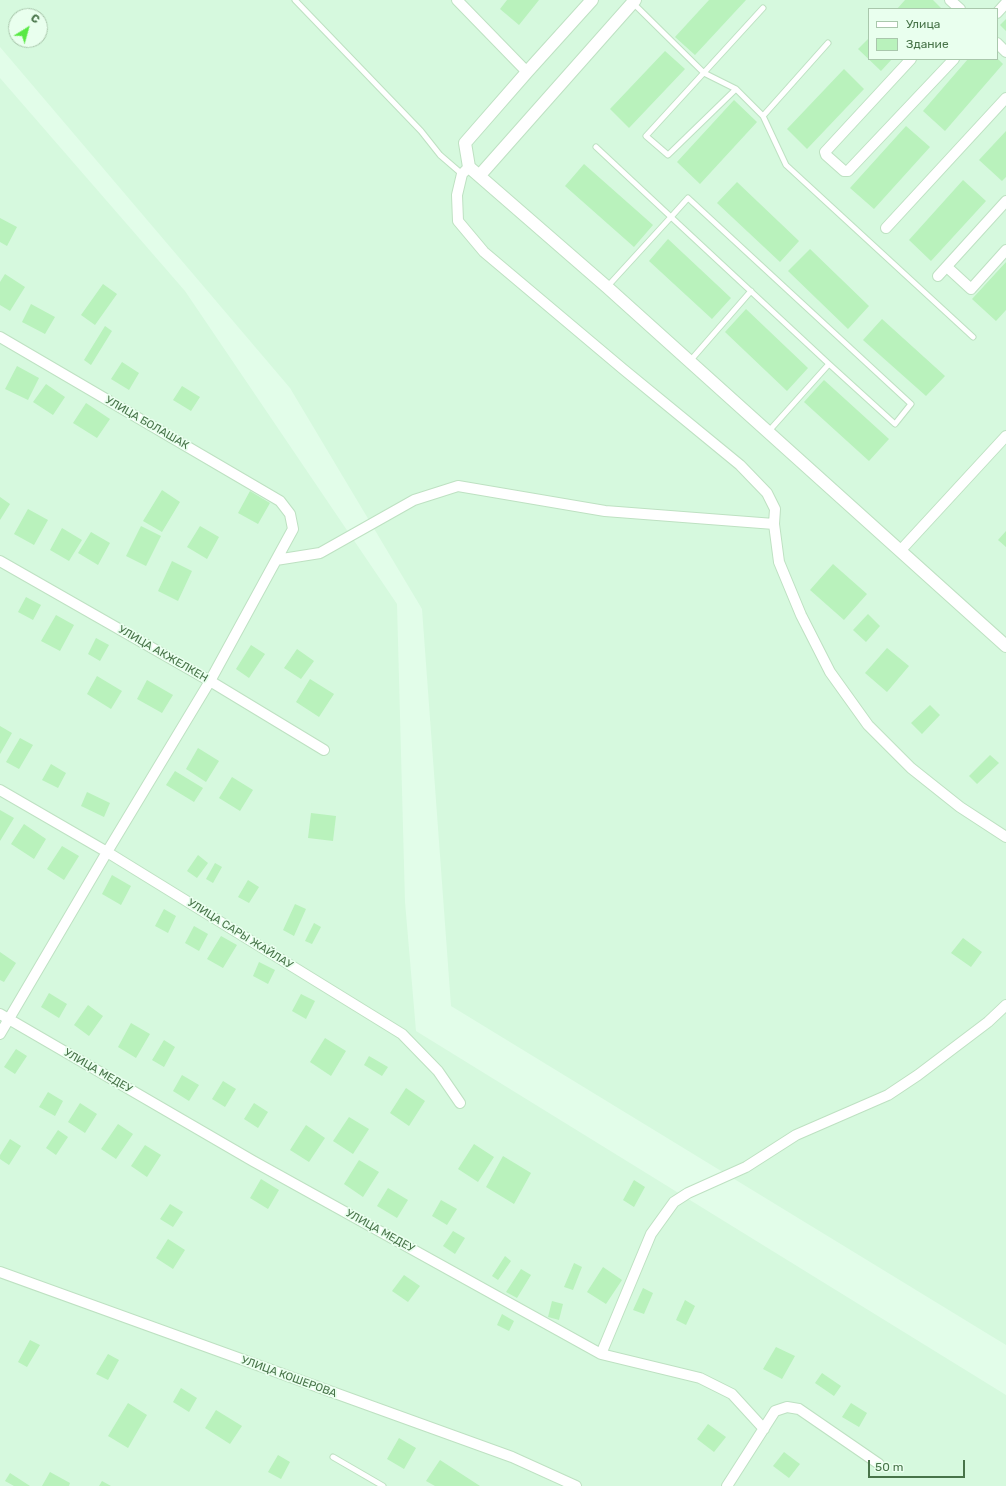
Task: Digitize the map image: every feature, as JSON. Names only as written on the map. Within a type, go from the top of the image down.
[{"type":"street","points":[[457,0],[527,72]]},
{"type":"street","points":[[592,0],[465,143],[465,171],[457,195],[458,221],[484,252],[740,465],[767,493],[775,509],[774,524],[779,562],[801,615],[830,672],[868,725],[911,768],[960,807],[1006,837]]},
{"type":"street","points":[[950,0],[958,8]]},
{"type":"street","points":[[960,8],[966,0]]},
{"type":"street","points":[[480,175],[634,1]]},
{"type":"street","points":[[998,12],[1006,3]]},
{"type":"street","points":[[998,44],[1006,52]]},
{"type":"street","points":[[910,60],[825,152],[826,155],[844,171],[848,171],[953,60]]},
{"type":"street","points":[[886,228],[1006,98]]},
{"type":"street","points":[[465,171],[480,175],[690,361],[1006,646]]},
{"type":"street","points":[[938,276],[1006,201]]},
{"type":"street","points":[[947,267],[971,289],[1006,250]]},
{"type":"street","name":"УЛИЦА БОЛАШАК","points":[[0,337],[280,501],[290,514],[293,528],[276,560]]},
{"type":"street","points":[[900,551],[1006,436]]},
{"type":"street","points":[[0,1034],[4,1017],[107,852],[210,681],[276,560],[320,553],[414,500],[458,486],[605,511],[774,524]]},
{"type":"street","name":"УЛИЦА АКЖЕЛКЕН","points":[[0,561],[210,681],[324,750]]},
{"type":"street","name":"УЛИЦА САРЫ ЖАЙЛАУ","points":[[0,790],[107,852],[402,1034],[438,1071],[460,1103]]},
{"type":"street","points":[[601,1354],[651,1234],[674,1202],[688,1193],[746,1167],[796,1135],[888,1095],[918,1075],[988,1022],[1006,1005]]},
{"type":"street","name":"УЛИЦА МЕДЕУ","points":[[4,1017],[253,1161],[601,1354],[700,1378],[732,1394],[764,1429]]},
{"type":"street","name":"УЛИЦА КОШЕРОВА","points":[[0,1272],[512,1457],[576,1486]]},
{"type":"street","points":[[727,1486],[775,1411],[787,1407],[799,1408],[879,1464]]},
{"type":"lane","points":[[295,0],[421,131],[440,155],[465,171]]},
{"type":"lane","points":[[634,1],[704,73],[736,89],[763,116],[786,165],[973,337]]},
{"type":"lane","points":[[736,89],[668,156],[646,136],[763,8]]},
{"type":"lane","points":[[763,116],[828,43]]},
{"type":"lane","points":[[596,147],[671,217],[751,291],[829,364],[895,424],[911,404],[688,198],[671,217],[607,287]]},
{"type":"lane","points":[[690,361],[751,291]]},
{"type":"lane","points":[[768,432],[829,364]]},
{"type":"lane","points":[[333,1458],[383,1486]]},
{"type":"shaded area","points":[[0,0],[1006,0],[1006,1345],[451,1006],[422,609],[290,388],[0,47]]},
{"type":"shaded area","points":[[0,78],[185,291],[397,604],[405,902],[416,1031],[1006,1395],[1006,1486],[0,1486]]},
{"type":"building","points":[[507,0],[539,0],[519,25],[500,9]]},
{"type":"building","points":[[709,0],[746,0],[695,55],[675,37]]},
{"type":"building","points":[[905,0],[933,0],[941,8],[898,8]]},
{"type":"building","points":[[1006,19],[1006,31],[1000,25]]},
{"type":"building","points":[[868,39],[868,59],[858,49]]},
{"type":"building","points":[[665,51],[685,69],[629,128],[610,109]]},
{"type":"building","points":[[998,59],[1003,64],[945,131],[923,111],[967,60]]},
{"type":"building","points":[[870,60],[891,60],[881,71]]},
{"type":"building","points":[[844,69],[864,89],[807,149],[787,129]]},
{"type":"building","points":[[734,100],[757,122],[700,184],[677,162]]},
{"type":"building","points":[[906,126],[930,147],[874,209],[850,188]]},
{"type":"building","points":[[1006,131],[1006,177],[1002,181],[979,160]]},
{"type":"building","points":[[584,164],[653,225],[634,247],[565,186]]},
{"type":"building","points":[[963,180],[986,201],[931,261],[909,240]]},
{"type":"building","points":[[737,182],[799,241],[780,262],[717,203]]},
{"type":"building","points":[[0,218],[17,227],[7,246],[0,242]]},
{"type":"building","points":[[668,239],[731,298],[712,319],[649,261]]},
{"type":"building","points":[[810,249],[869,306],[848,329],[788,271]]},
{"type":"building","points":[[1006,262],[1006,310],[996,321],[972,299]]},
{"type":"building","points":[[5,274],[25,287],[10,311],[0,305],[0,282]]},
{"type":"building","points":[[103,284],[117,294],[95,325],[81,315]]},
{"type":"building","points":[[31,304],[55,317],[45,334],[22,322]]},
{"type":"building","points":[[746,309],[808,368],[787,391],[725,332]]},
{"type":"building","points":[[882,319],[945,376],[926,396],[863,340]]},
{"type":"building","points":[[105,326],[112,331],[91,365],[84,360]]},
{"type":"building","points":[[122,362],[139,373],[129,390],[111,379]]},
{"type":"building","points":[[17,366],[39,378],[28,400],[5,389]]},
{"type":"building","points":[[824,380],[889,439],[869,461],[804,402]]},
{"type":"building","points":[[46,384],[65,397],[53,415],[33,402]]},
{"type":"building","points":[[182,386],[200,397],[191,411],[173,400]]},
{"type":"building","points":[[86,403],[110,419],[97,438],[73,423]]},
{"type":"building","points":[[162,490],[180,502],[162,532],[143,521]]},
{"type":"building","points":[[250,491],[270,503],[258,524],[238,513]]},
{"type":"building","points":[[0,497],[10,504],[0,520]]},
{"type":"building","points":[[28,509],[48,520],[34,545],[14,534]]},
{"type":"building","points":[[141,526],[161,536],[146,566],[126,556]]},
{"type":"building","points":[[200,526],[219,537],[207,559],[187,547]]},
{"type":"building","points":[[62,528],[82,540],[69,561],[50,550]]},
{"type":"building","points":[[1006,531],[1006,547],[998,540]]},
{"type":"building","points":[[91,532],[110,543],[98,565],[78,553]]},
{"type":"building","points":[[172,561],[192,571],[178,601],[158,591]]},
{"type":"building","points":[[833,564],[867,594],[844,620],[810,590]]},
{"type":"building","points":[[26,597],[41,605],[33,620],[18,612]]},
{"type":"building","points":[[868,614],[880,626],[866,642],[853,630]]},
{"type":"building","points":[[56,615],[74,625],[60,651],[41,641]]},
{"type":"building","points":[[96,638],[109,645],[100,661],[88,654]]},
{"type":"building","points":[[251,645],[265,654],[249,678],[236,669]]},
{"type":"building","points":[[887,648],[909,666],[887,692],[865,673]]},
{"type":"building","points":[[297,649],[314,661],[301,679],[284,668]]},
{"type":"building","points":[[97,676],[122,691],[111,709],[87,694]]},
{"type":"building","points":[[310,679],[334,694],[319,717],[296,702]]},
{"type":"building","points":[[147,680],[173,695],[162,713],[137,699]]},
{"type":"building","points":[[930,705],[940,715],[922,734],[911,723]]},
{"type":"building","points":[[0,726],[12,733],[0,754]]},
{"type":"building","points":[[20,738],[33,745],[19,769],[6,762]]},
{"type":"building","points":[[198,748],[219,761],[206,782],[186,769]]},
{"type":"building","points":[[990,755],[999,763],[977,784],[969,776]]},
{"type":"building","points":[[51,764],[66,773],[58,788],[42,780]]},
{"type":"building","points":[[175,771],[203,788],[194,802],[166,785]]},
{"type":"building","points":[[232,777],[253,790],[240,811],[219,798]]},
{"type":"building","points":[[87,792],[110,803],[104,817],[81,806]]},
{"type":"building","points":[[0,810],[14,818],[0,841]]},
{"type":"building","points":[[311,813],[336,816],[333,841],[308,838]]},
{"type":"building","points":[[24,824],[46,839],[34,859],[11,844]]},
{"type":"building","points":[[62,846],[79,856],[64,880],[47,869]]},
{"type":"building","points":[[198,855],[208,863],[197,878],[187,871]]},
{"type":"building","points":[[215,863],[222,867],[213,883],[206,879]]},
{"type":"building","points":[[112,875],[131,886],[121,905],[102,894]]},
{"type":"building","points":[[248,880],[259,887],[249,903],[238,897]]},
{"type":"building","points":[[295,904],[306,909],[294,936],[283,930]]},
{"type":"building","points":[[164,909],[176,916],[168,933],[155,926]]},
{"type":"building","points":[[314,923],[321,927],[312,944],[305,941]]},
{"type":"building","points":[[194,926],[208,934],[199,951],[185,943]]},
{"type":"building","points":[[221,936],[237,945],[223,968],[207,959]]},
{"type":"building","points":[[963,938],[982,952],[971,967],[951,953]]},
{"type":"building","points":[[0,952],[16,963],[4,982],[0,980]]},
{"type":"building","points":[[259,962],[275,970],[268,984],[253,976]]},
{"type":"building","points":[[49,993],[67,1004],[59,1018],[41,1007]]},
{"type":"building","points":[[301,994],[315,1001],[306,1019],[292,1011]]},
{"type":"building","points":[[88,1005],[103,1016],[89,1036],[74,1025]]},
{"type":"building","points":[[131,1023],[150,1034],[136,1058],[118,1047]]},
{"type":"building","points":[[325,1038],[346,1051],[331,1076],[310,1062]]},
{"type":"building","points":[[164,1040],[175,1047],[164,1067],[152,1060]]},
{"type":"building","points":[[16,1049],[27,1056],[15,1074],[4,1067]]},
{"type":"building","points":[[369,1056],[388,1067],[382,1076],[364,1065]]},
{"type":"building","points":[[182,1075],[199,1085],[189,1101],[173,1091]]},
{"type":"building","points":[[223,1081],[236,1089],[225,1107],[212,1099]]},
{"type":"building","points":[[406,1088],[425,1101],[409,1126],[390,1113]]},
{"type":"building","points":[[48,1092],[63,1101],[55,1116],[39,1107]]},
{"type":"building","points":[[80,1103],[97,1114],[85,1133],[68,1122]]},
{"type":"building","points":[[254,1103],[268,1112],[258,1128],[244,1119]]},
{"type":"building","points":[[349,1117],[369,1129],[353,1154],[333,1141]]},
{"type":"building","points":[[118,1124],[133,1134],[116,1159],[101,1149]]},
{"type":"building","points":[[306,1125],[325,1138],[309,1162],[290,1150]]},
{"type":"building","points":[[58,1130],[68,1137],[56,1155],[46,1148]]},
{"type":"building","points":[[10,1139],[21,1146],[9,1165],[0,1159],[0,1155]]},
{"type":"building","points":[[474,1144],[494,1157],[478,1182],[458,1169]]},
{"type":"building","points":[[145,1145],[161,1155],[147,1177],[131,1166]]},
{"type":"building","points":[[503,1156],[531,1173],[514,1204],[486,1187]]},
{"type":"building","points":[[359,1160],[379,1172],[363,1197],[344,1184]]},
{"type":"building","points":[[261,1179],[279,1190],[268,1209],[250,1198]]},
{"type":"building","points":[[634,1180],[645,1187],[634,1207],[623,1200]]},
{"type":"building","points":[[388,1188],[408,1200],[397,1218],[377,1206]]},
{"type":"building","points":[[441,1200],[457,1209],[447,1225],[432,1216]]},
{"type":"building","points":[[170,1204],[183,1212],[173,1227],[160,1219]]},
{"type":"building","points":[[453,1231],[465,1238],[455,1254],[443,1246]]},
{"type":"building","points":[[168,1239],[185,1250],[173,1269],[156,1258]]},
{"type":"building","points":[[505,1256],[511,1261],[498,1280],[492,1276]]},
{"type":"building","points":[[574,1263],[582,1267],[573,1290],[564,1287]]},
{"type":"building","points":[[603,1267],[622,1280],[606,1304],[587,1292]]},
{"type":"building","points":[[521,1269],[531,1275],[517,1298],[506,1292]]},
{"type":"building","points":[[404,1275],[420,1286],[408,1302],[392,1291]]},
{"type":"building","points":[[643,1288],[653,1293],[644,1314],[633,1310]]},
{"type":"building","points":[[685,1300],[695,1306],[686,1325],[676,1320]]},
{"type":"building","points":[[552,1301],[563,1304],[559,1320],[548,1317]]},
{"type":"building","points":[[502,1314],[514,1321],[509,1331],[497,1325]]},
{"type":"building","points":[[30,1340],[40,1345],[27,1367],[18,1362]]},
{"type":"building","points":[[776,1347],[795,1356],[782,1379],[763,1369]]},
{"type":"building","points":[[108,1354],[119,1360],[108,1380],[96,1374]]},
{"type":"building","points":[[822,1373],[841,1386],[834,1396],[815,1383]]},
{"type":"building","points":[[181,1388],[197,1398],[189,1412],[173,1402]]},
{"type":"building","points":[[128,1403],[147,1415],[128,1448],[108,1436]]},
{"type":"building","points":[[851,1403],[867,1413],[859,1427],[842,1417]]},
{"type":"building","points":[[216,1410],[242,1426],[230,1444],[205,1428]]},
{"type":"building","points":[[708,1424],[726,1437],[714,1452],[697,1439]]},
{"type":"building","points":[[399,1438],[416,1448],[404,1469],[387,1459]]},
{"type":"building","points":[[784,1452],[800,1464],[789,1478],[773,1466]]},
{"type":"building","points":[[278,1455],[290,1462],[281,1479],[268,1472]]},
{"type":"building","points":[[440,1460],[480,1486],[435,1486],[426,1481]]},
{"type":"building","points":[[50,1472],[70,1483],[69,1486],[42,1486]]},
{"type":"building","points":[[10,1473],[30,1486],[14,1486],[5,1481]]},
{"type":"building","points":[[102,1481],[111,1486],[99,1486]]}]
